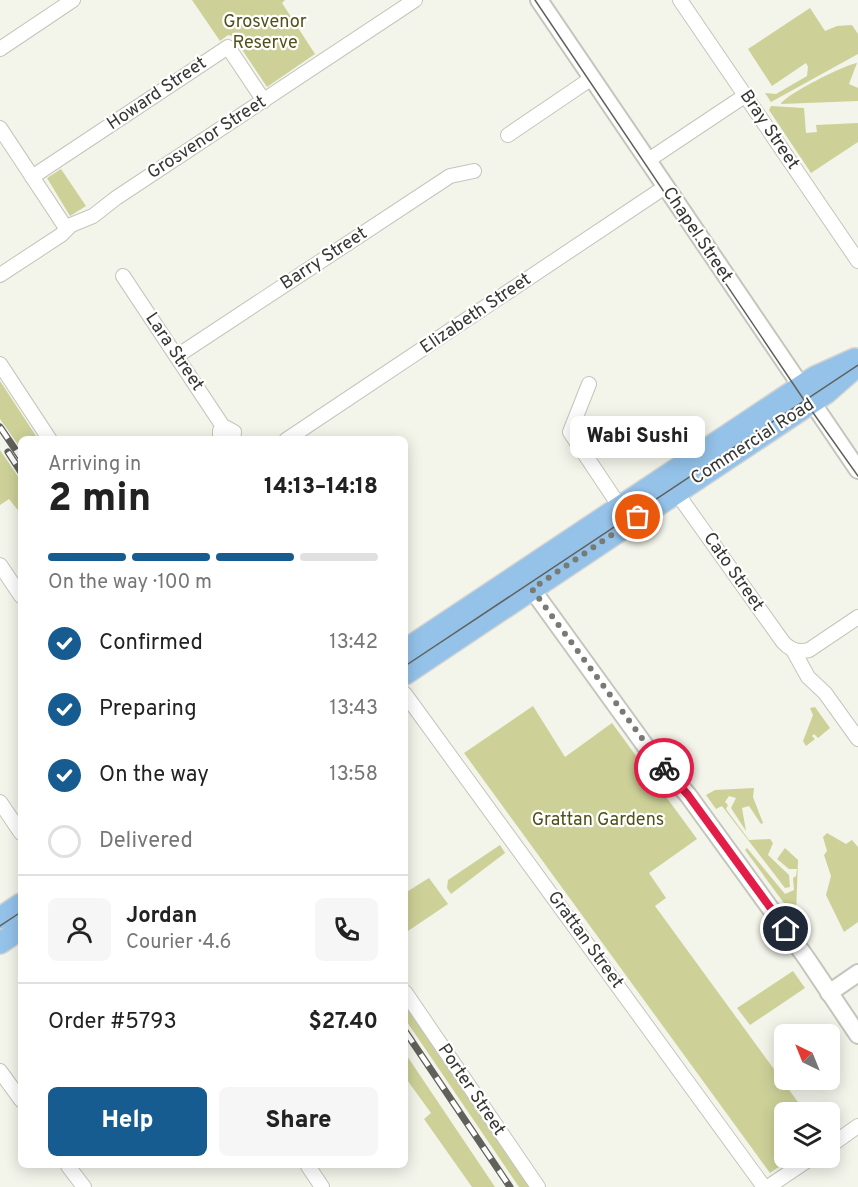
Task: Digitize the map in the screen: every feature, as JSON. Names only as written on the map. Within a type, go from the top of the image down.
[{"type":"main road","name":"Commercial Road","points":[[408,672],[529,585],[676,492],[858,357]]},
{"type":"main road","name":"Commercial Road","points":[[408,648],[620,507],[858,365]]},
{"type":"main road","points":[[0,918],[18,906]]},
{"type":"main road","points":[[0,943],[18,931]]},
{"type":"street","points":[[0,49],[73,0]]},
{"type":"street","name":"Grosvenor Street","points":[[0,275],[61,235],[66,228],[93,216],[116,198],[415,0]]},
{"type":"street","name":"Chapel Street","points":[[539,0],[858,470]]},
{"type":"street","name":"Bray Street","points":[[680,0],[858,261]]},
{"type":"street","name":"Howard Street","points":[[32,177],[228,47],[264,101]]},
{"type":"street","points":[[507,135],[592,78]]},
{"type":"street","points":[[647,161],[746,95]]},
{"type":"street","points":[[0,128],[66,228]]},
{"type":"street","name":"Barry Street","points":[[177,356],[450,176],[474,171]]},
{"type":"street","name":"Elizabeth Street","points":[[292,436],[665,187]]},
{"type":"street","name":"Lara Street","points":[[123,276],[177,356],[222,436]]},
{"type":"street","points":[[0,364],[47,436]]},
{"type":"street","points":[[589,384],[570,432],[620,507]]},
{"type":"street","name":"Cato Street","points":[[676,492],[783,642],[795,651],[797,661],[808,677],[825,693],[858,739]]},
{"type":"street","points":[[0,565],[18,592]]},
{"type":"street","points":[[529,585],[649,751],[688,795],[807,959],[858,1035]]},
{"type":"street","points":[[795,651],[812,648],[858,617]]},
{"type":"street","name":"Grattan Street","points":[[408,698],[766,1187]]},
{"type":"street","points":[[0,802],[18,829]]},
{"type":"street","points":[[829,993],[858,973]]},
{"type":"street","name":"Porter Street","points":[[408,996],[538,1187]]},
{"type":"street","points":[[0,1071],[18,1096]]},
{"type":"street","points":[[840,1139],[858,1126]]},
{"type":"street","points":[[70,1168],[84,1187]]},
{"type":"street","points":[[309,1168],[322,1187]]},
{"type":"street","points":[[766,1187],[795,1168]]},
{"type":"green space","name":"Grosvenor Reserve","points":[[192,0],[285,0],[282,3],[315,54],[267,87],[233,36],[228,35],[220,41]]},
{"type":"green space","points":[[810,8],[825,31],[837,26],[852,25],[858,34],[858,54],[771,102],[765,93],[776,94],[807,76],[808,67],[806,63],[772,86],[748,49]]},
{"type":"green space","points":[[857,63],[849,84],[858,88],[858,101],[781,104],[816,81]]},
{"type":"green space","points":[[771,106],[804,108],[806,133],[817,132],[816,125],[858,123],[858,142],[811,173],[769,110]]},
{"type":"green space","points":[[61,169],[86,206],[70,216],[47,178]]},
{"type":"green space","points":[[0,381],[36,436],[18,436],[18,445],[0,419]]},
{"type":"green space","points":[[0,450],[18,477],[18,510],[9,499],[0,505]]},
{"type":"green space","name":"Grattan Gardens","points":[[533,706],[565,757],[612,723],[697,839],[649,873],[666,898],[655,906],[774,1069],[774,1090],[789,1090],[798,1102],[774,1102],[774,1168],[777,1168],[770,1173],[464,753]]},
{"type":"green space","points":[[815,707],[830,728],[818,738],[814,734],[812,736],[815,739],[806,746],[803,741],[813,715],[810,708]]},
{"type":"green space","points":[[754,788],[753,797],[763,823],[761,824],[749,806],[742,808],[746,831],[731,808],[736,798],[729,796],[725,802],[728,805],[726,809],[749,840],[770,839],[773,843],[768,855],[789,875],[790,887],[785,888],[722,806],[716,809],[706,795],[715,790]]},
{"type":"green space","points":[[827,833],[846,844],[852,840],[858,847],[858,922],[844,932],[826,895],[831,876],[824,855],[827,851],[823,837]]},
{"type":"green space","points":[[500,845],[505,853],[451,894],[447,888],[448,880]]},
{"type":"green space","points":[[747,848],[785,894],[794,890],[793,878],[796,876],[797,869],[789,869],[777,859],[785,848],[798,860],[796,914],[792,914],[745,850]]},
{"type":"green space","points":[[429,878],[448,904],[408,931],[408,891]]},
{"type":"green space","points":[[793,971],[805,988],[750,1025],[737,1008]]},
{"type":"green space","points":[[408,1006],[530,1187],[519,1187],[408,1023]]},
{"type":"green space","points":[[408,1057],[495,1187],[472,1187],[424,1119],[431,1113],[408,1081]]},
{"type":"tram line","points":[[535,0],[804,400],[858,476]]},
{"type":"tram line","points":[[408,664],[858,365]]},
{"type":"tram line","points":[[0,926],[18,914]]},
{"type":"railway","points":[[0,427],[18,454]]},
{"type":"railway","points":[[8,452],[18,467]]},
{"type":"railway","points":[[408,1035],[510,1187]]},
{"type":"way so far","points":[[638,517],[532,589],[649,751],[664,768]]},
{"type":"place","name":"Wabi Sushi","points":[[638,517]]},
{"type":"route","points":[[664,768],[688,795],[786,929]]}]
